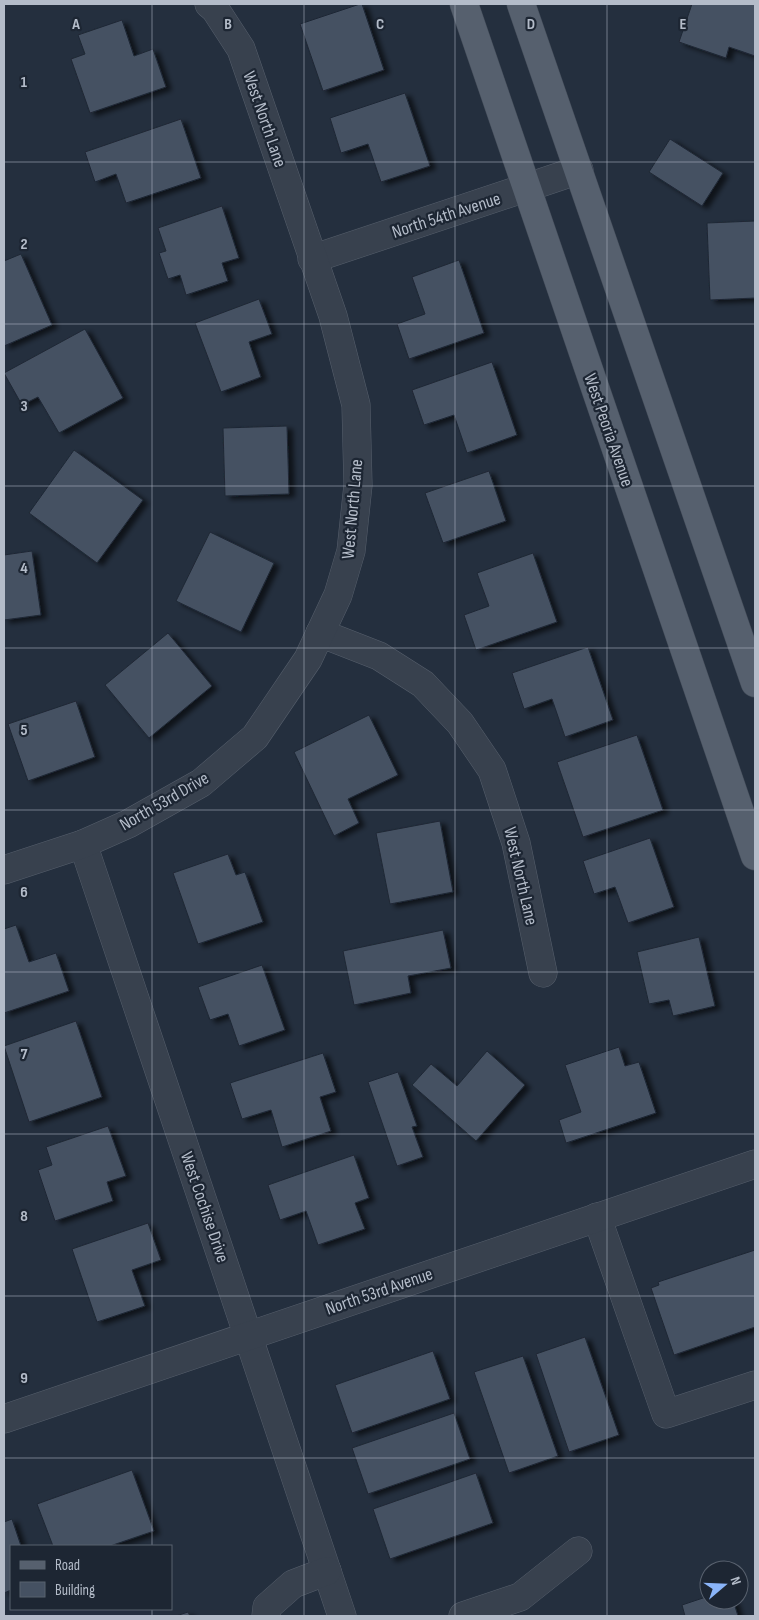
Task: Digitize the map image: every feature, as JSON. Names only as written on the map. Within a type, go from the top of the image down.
[{"type":"main road","name":"West Peoria Avenue","points":[[464,4],[755,856]]},
{"type":"main road","points":[[521,4],[755,683]]},
{"type":"street","name":"West North Lane","points":[[209,4],[215,9],[241,49],[333,316],[356,405],[358,485],[351,551],[338,595],[320,633],[379,656],[423,684],[460,724],[492,770],[516,843],[543,972]]},
{"type":"street","name":"North 54th Avenue","points":[[312,259],[527,189],[578,170]]},
{"type":"street","name":"North 53rd Drive","points":[[4,870],[83,844],[128,824],[201,783],[254,737],[308,658],[320,633]]},
{"type":"street","name":"West Cochise Drive","points":[[83,844],[342,1616]]},
{"type":"street","name":"North 53rd Avenue","points":[[4,1419],[755,1164]]},
{"type":"street","points":[[597,1218],[666,1414],[755,1385]]},
{"type":"street","points":[[463,1616],[520,1597],[578,1551]]},
{"type":"street","points":[[266,1616],[267,1608],[293,1584],[327,1571]]},
{"type":"building","points":[[362,4],[384,70],[323,91],[300,24]]},
{"type":"building","points":[[692,4],[755,4],[755,56],[729,47],[726,58],[679,42]]},
{"type":"building","points":[[122,20],[134,56],[153,49],[166,87],[90,113],[71,59],[85,54],[78,35]]},
{"type":"building","points":[[405,93],[430,166],[381,182],[368,144],[341,153],[330,118]]},
{"type":"building","points":[[181,119],[201,178],[126,203],[116,174],[95,182],[85,152]]},
{"type":"building","points":[[670,139],[723,173],[702,206],[649,172]]},
{"type":"building","points":[[222,206],[239,258],[222,263],[228,281],[186,295],[180,275],[168,279],[159,253],[166,251],[158,228]]},
{"type":"building","points":[[755,221],[755,298],[710,300],[707,223]]},
{"type":"building","points":[[21,254],[52,325],[4,346],[4,261]]},
{"type":"building","points":[[459,260],[484,333],[409,359],[397,324],[425,314],[412,277]]},
{"type":"building","points":[[259,299],[272,334],[249,342],[261,377],[221,392],[195,323]]},
{"type":"building","points":[[85,329],[123,398],[59,433],[38,397],[22,405],[4,373]]},
{"type":"building","points":[[492,362],[517,435],[467,453],[454,415],[424,425],[412,390]]},
{"type":"building","points":[[287,426],[289,494],[225,496],[223,428]]},
{"type":"building","points":[[74,450],[143,500],[97,563],[29,513]]},
{"type":"building","points":[[489,471],[506,521],[443,543],[425,493]]},
{"type":"building","points":[[210,532],[274,563],[241,632],[176,601]]},
{"type":"building","points":[[32,551],[41,615],[4,620],[4,555]]},
{"type":"building","points":[[533,553],[557,622],[476,650],[464,615],[489,606],[477,573]]},
{"type":"building","points":[[168,633],[212,686],[149,738],[105,685]]},
{"type":"building","points":[[588,647],[613,720],[565,737],[552,699],[524,709],[512,673]]},
{"type":"building","points":[[76,701],[95,757],[28,781],[8,724]]},
{"type":"building","points":[[369,715],[398,775],[348,799],[359,823],[334,836],[294,752]]},
{"type":"building","points":[[637,735],[663,810],[583,837],[557,762]]},
{"type":"building","points":[[440,821],[453,892],[390,904],[376,833]]},
{"type":"building","points":[[650,838],[674,907],[628,923],[615,887],[594,894],[583,861]]},
{"type":"building","points":[[228,854],[236,875],[245,872],[263,922],[198,944],[173,873]]},
{"type":"building","points":[[16,925],[29,962],[56,953],[69,991],[4,1013],[4,929]]},
{"type":"building","points":[[443,930],[451,968],[408,976],[411,993],[354,1005],[343,951]]},
{"type":"building","points":[[699,937],[715,1006],[673,1016],[669,1000],[649,1004],[637,952]]},
{"type":"building","points":[[262,965],[285,1030],[239,1046],[228,1014],[210,1020],[198,987]]},
{"type":"building","points":[[76,1021],[102,1097],[29,1122],[4,1046]]},
{"type":"building","points":[[619,1047],[625,1066],[639,1062],[656,1113],[566,1143],[559,1120],[581,1112],[565,1065]]},
{"type":"building","points":[[487,1051],[525,1085],[476,1141],[412,1085],[431,1064],[457,1086]]},
{"type":"building","points":[[323,1053],[336,1092],[320,1097],[331,1131],[282,1147],[271,1110],[242,1119],[230,1083]]},
{"type":"building","points":[[398,1072],[417,1126],[412,1127],[423,1157],[397,1166],[368,1082]]},
{"type":"building","points":[[108,1126],[126,1176],[107,1182],[113,1201],[55,1221],[38,1170],[52,1165],[46,1147]]},
{"type":"building","points":[[354,1155],[369,1198],[355,1203],[365,1229],[318,1245],[306,1211],[280,1220],[268,1185]]},
{"type":"building","points":[[148,1223],[161,1260],[132,1270],[145,1306],[97,1322],[72,1249]]},
{"type":"building","points":[[755,1250],[755,1327],[674,1355],[651,1288],[659,1285],[658,1282]]},
{"type":"building","points":[[585,1337],[619,1435],[569,1452],[536,1354]]},
{"type":"building","points":[[433,1351],[450,1399],[352,1433],[335,1385]]},
{"type":"building","points":[[523,1356],[558,1456],[509,1473],[474,1372]]},
{"type":"building","points":[[454,1413],[470,1459],[368,1494],[352,1448]]},
{"type":"building","points":[[132,1470],[154,1531],[113,1545],[53,1545],[37,1504]]},
{"type":"building","points":[[476,1473],[493,1523],[390,1559],[373,1509]]},
{"type":"building","points":[[12,1519],[21,1545],[10,1545],[10,1590],[4,1593],[4,1522]]},
{"type":"building","points":[[699,1599],[699,1610],[736,1610],[738,1616],[685,1616],[682,1605]]},
{"type":"building","points":[[188,1612],[190,1616],[176,1616]]}]
